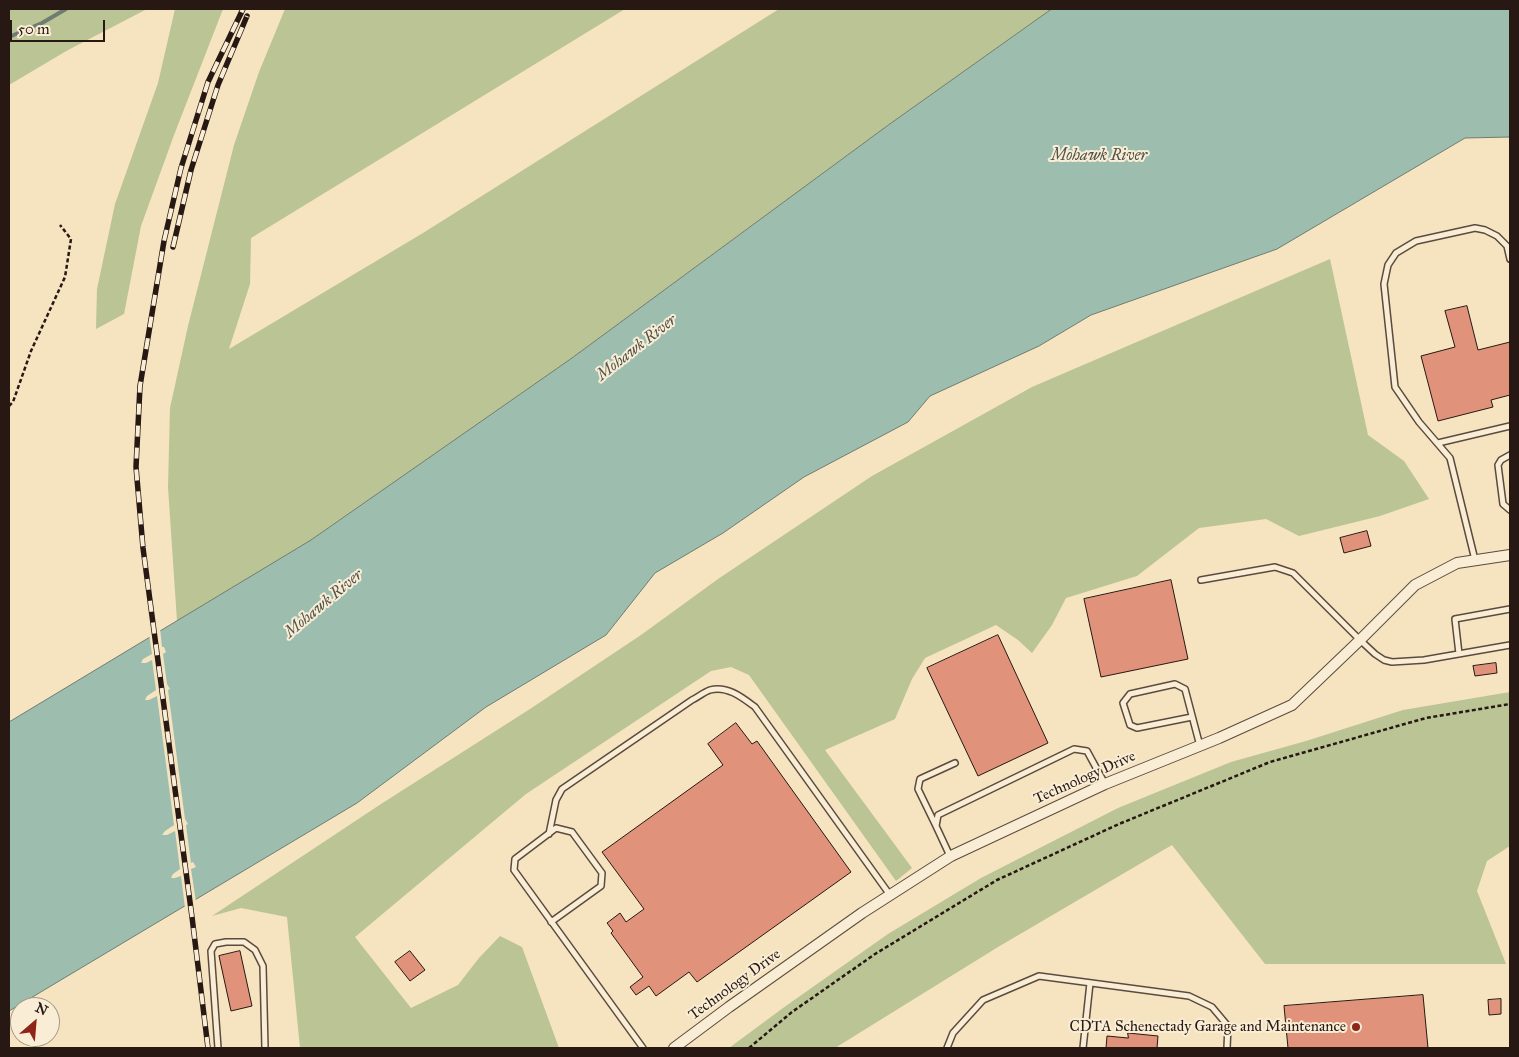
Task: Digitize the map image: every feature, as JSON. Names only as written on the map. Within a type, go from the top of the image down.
[{"type":"street","name":"Technology Drive","points":[[674,1048],[862,913],[950,856],[1105,784],[1200,746],[1292,705],[1414,585],[1457,563],[1510,555]]},
{"type":"lane","points":[[1475,560],[1450,458],[1418,422],[1395,387],[1384,284],[1388,265],[1396,253],[1416,241],[1475,228],[1485,230],[1497,236],[1507,246],[1510,259]]},
{"type":"lane","points":[[1438,443],[1510,426]]},
{"type":"lane","points":[[1510,455],[1501,460],[1498,465],[1503,504],[1510,510]]},
{"type":"lane","points":[[1201,580],[1275,567],[1292,574],[1375,654],[1384,660],[1392,662],[1424,660],[1510,645]]},
{"type":"lane","points":[[1460,654],[1455,620],[1510,609]]},
{"type":"lane","points":[[1192,717],[1137,728],[1130,725],[1123,703],[1130,694],[1175,684],[1185,689],[1200,746]]},
{"type":"lane","points":[[549,834],[556,800],[562,790],[692,700],[712,690],[721,689],[740,695],[754,707],[890,895]]},
{"type":"lane","points":[[936,826],[938,815],[1074,749],[1087,751],[1105,784]]},
{"type":"lane","points":[[950,856],[918,788],[920,779],[955,763]]},
{"type":"lane","points":[[551,922],[601,886],[602,874],[572,832],[556,828],[515,859],[514,870],[551,922],[643,1048]]},
{"type":"lane","points":[[218,1048],[211,951],[215,944],[226,942],[244,942],[255,950],[263,966],[265,1048]]},
{"type":"lane","points":[[947,1048],[953,1033],[983,1000],[1039,976],[1189,996],[1212,1007],[1228,1026],[1227,1048]]},
{"type":"lane","points":[[1083,1048],[1090,983]]},
{"type":"path","points":[[9,406],[13,402],[31,351],[65,277],[71,239],[60,225]]},
{"type":"path","points":[[749,1048],[792,1012],[875,954],[989,885],[1119,824],[1270,762],[1426,718],[1510,704]]},
{"type":"green space","points":[[9,9],[147,9],[68,50],[9,85]]},
{"type":"green space","points":[[175,9],[223,9],[141,226],[124,314],[96,329],[97,289],[115,204],[158,83]]},
{"type":"green space","points":[[285,9],[625,9],[251,238],[250,284],[229,349],[423,233],[779,9],[1052,9],[887,126],[572,358],[311,540],[177,621],[168,487],[170,408],[188,326],[234,145],[259,72]]},
{"type":"green space","points":[[1330,259],[1368,435],[1404,461],[1429,499],[1380,516],[1299,536],[1266,519],[1199,528],[1137,576],[1066,598],[1052,625],[1032,653],[1018,640],[996,625],[925,658],[912,679],[895,719],[825,750],[912,868],[896,881],[749,675],[731,667],[711,671],[526,794],[355,937],[411,1008],[458,985],[479,958],[500,936],[522,947],[559,1048],[300,1048],[287,917],[241,908],[212,916],[641,635],[718,579],[872,476],[1032,387]]},
{"type":"green space","points":[[1510,692],[1510,846],[1487,861],[1477,891],[1506,964],[1265,964],[1172,845],[998,947],[835,1048],[729,1048],[888,934],[981,878],[1118,808],[1231,762],[1306,741],[1403,710]]},
{"type":"water","name":"Mohawk River","points":[[1052,9],[1510,9],[1510,137],[1465,138],[1277,249],[1091,315],[1039,346],[930,396],[908,422],[804,477],[723,533],[655,573],[606,635],[486,707],[357,803],[32,997],[10,997],[9,1011],[9,722],[311,540],[572,358],[887,126]]},
{"type":"pier","points":[[160,628],[162,647],[164,647],[166,652],[163,654],[167,684],[170,689],[168,690],[185,819],[188,824],[186,825],[191,863],[193,862],[196,867],[191,869],[196,902],[185,908],[181,876],[171,878],[180,869],[175,831],[162,835],[174,825],[157,696],[145,700],[147,696],[156,690],[152,660],[141,663],[143,659],[152,654],[149,634]]},
{"type":"building","points":[[1467,306],[1478,350],[1510,342],[1510,395],[1491,400],[1493,407],[1438,421],[1421,356],[1455,347],[1445,311]]},
{"type":"building","points":[[1367,531],[1371,546],[1344,553],[1340,538]]},
{"type":"building","points":[[1171,580],[1188,659],[1101,677],[1084,599]]},
{"type":"building","points":[[998,635],[1048,743],[978,776],[927,668]]},
{"type":"building","points":[[1496,663],[1497,673],[1475,676],[1473,666]]},
{"type":"building","points":[[736,723],[752,744],[757,741],[851,872],[697,982],[689,972],[656,996],[649,986],[636,995],[630,987],[643,977],[611,933],[613,931],[607,923],[620,913],[626,922],[644,909],[602,852],[723,765],[708,744]]},
{"type":"building","points":[[240,951],[252,1006],[231,1011],[219,956]]},
{"type":"building","points":[[410,951],[425,970],[410,981],[395,962]]},
{"type":"building","name":"CDTA Schenectady Garage and Maintenance","points":[[1423,995],[1428,1048],[1288,1048],[1284,1006]]},
{"type":"building","points":[[1501,999],[1501,1014],[1489,1015],[1488,1000]]},
{"type":"building","points":[[1128,1033],[1158,1036],[1157,1048],[1106,1048],[1107,1036],[1128,1038]]},
{"type":"waterway","points":[[9,37],[42,23],[66,9]]},
{"type":"railway","points":[[208,1048],[143,548],[136,467],[140,386],[164,241],[181,168],[208,82],[243,9]]},
{"type":"railway","points":[[173,247],[191,170],[218,85],[247,16]]},
{"type":"place","name":"CDTA Schenectady Garage and Maintenance","points":[[1356,1027]]}]
